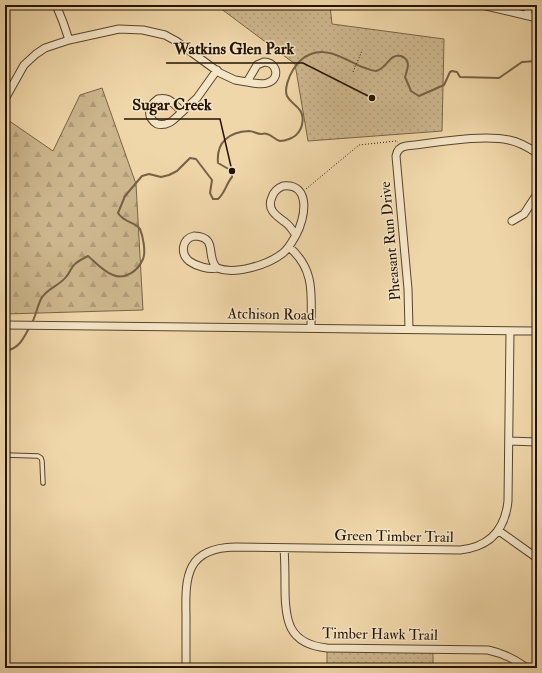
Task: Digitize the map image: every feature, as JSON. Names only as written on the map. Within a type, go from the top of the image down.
[{"type":"street","points":[[56,5],[70,40]]},
{"type":"street","points":[[482,5],[537,18]]},
{"type":"street","points":[[528,15],[530,5]]},
{"type":"street","points":[[5,100],[20,72],[30,59],[45,48],[70,40],[119,29],[154,32],[176,41],[230,78],[247,82]]},
{"type":"street","points":[[183,111],[179,110],[169,100],[158,99],[150,107],[149,114],[152,120],[157,124],[166,125],[170,123],[183,111],[197,98],[217,70]]},
{"type":"street","points":[[406,146],[466,140],[500,139],[518,143],[537,153]]},
{"type":"street","name":"Pheasant Run Drive","points":[[406,146],[402,147],[397,152],[396,156],[408,289],[409,329]]},
{"type":"street","points":[[217,268],[212,262],[211,248],[208,241],[199,236],[194,236],[187,239],[183,251],[188,260],[208,268],[232,270],[245,269],[270,261],[282,254],[289,247],[296,235],[301,224],[304,203],[301,193],[293,187],[283,186],[275,191],[270,205],[274,214],[291,228],[296,235]]},
{"type":"street","points":[[512,221],[524,214],[537,194]]},
{"type":"street","points":[[289,247],[298,255],[310,278],[311,327]]},
{"type":"street","name":"Atchison Road","points":[[5,325],[311,327],[537,331]]},
{"type":"street","points":[[510,331],[507,508],[505,520],[499,531],[537,558]]},
{"type":"street","points":[[508,441],[537,442]]},
{"type":"street","name":"Green Timber Trail","points":[[186,668],[186,585],[188,574],[196,561],[206,552],[221,547],[463,550],[479,545],[490,539],[499,531]]},
{"type":"street","name":"Timber Hawk Trail","points":[[284,548],[286,616],[291,629],[301,640],[307,643],[326,648],[488,650],[505,655],[527,668]]},
{"type":"lane","points":[[5,455],[38,456],[41,458],[43,484]]},
{"type":"path","points":[[353,72],[362,51]]},
{"type":"path","points":[[301,193],[359,145],[396,141],[406,146]]},
{"type":"green space","points":[[216,5],[330,5],[332,24],[444,39],[442,131],[308,141],[295,64]]},
{"type":"green space","points":[[102,88],[136,184],[143,310],[5,314],[5,118],[53,151],[80,95]]},
{"type":"green space","points":[[327,648],[433,649],[433,668],[327,668]]},
{"type":"waterway","points":[[32,323],[43,296],[63,280],[74,265],[88,256],[106,272],[118,276],[131,273],[141,263],[143,259],[144,244],[140,229],[136,225],[123,219],[118,213],[125,196],[142,176],[149,174],[161,177],[169,175],[177,171],[190,158],[196,159],[212,180],[210,193],[213,199],[218,199],[232,177],[232,171],[218,163],[219,149],[225,140],[235,133],[249,131],[270,135],[280,141],[289,139],[296,135],[302,125],[303,118],[299,109],[287,96],[287,83],[300,60],[308,55],[317,52],[330,53],[362,67],[376,71],[380,70],[394,57],[401,56],[407,60],[408,63],[405,77],[411,91],[419,96],[444,85],[450,72],[452,71],[457,72],[460,77],[499,78],[522,62],[537,61]]},
{"type":"waterway","points":[[5,351],[14,348],[23,339],[30,326]]},
{"type":"place","name":"Watkins Glen Park","points":[[372,98]]},
{"type":"place","name":"Sugar Creek","points":[[232,171]]}]
